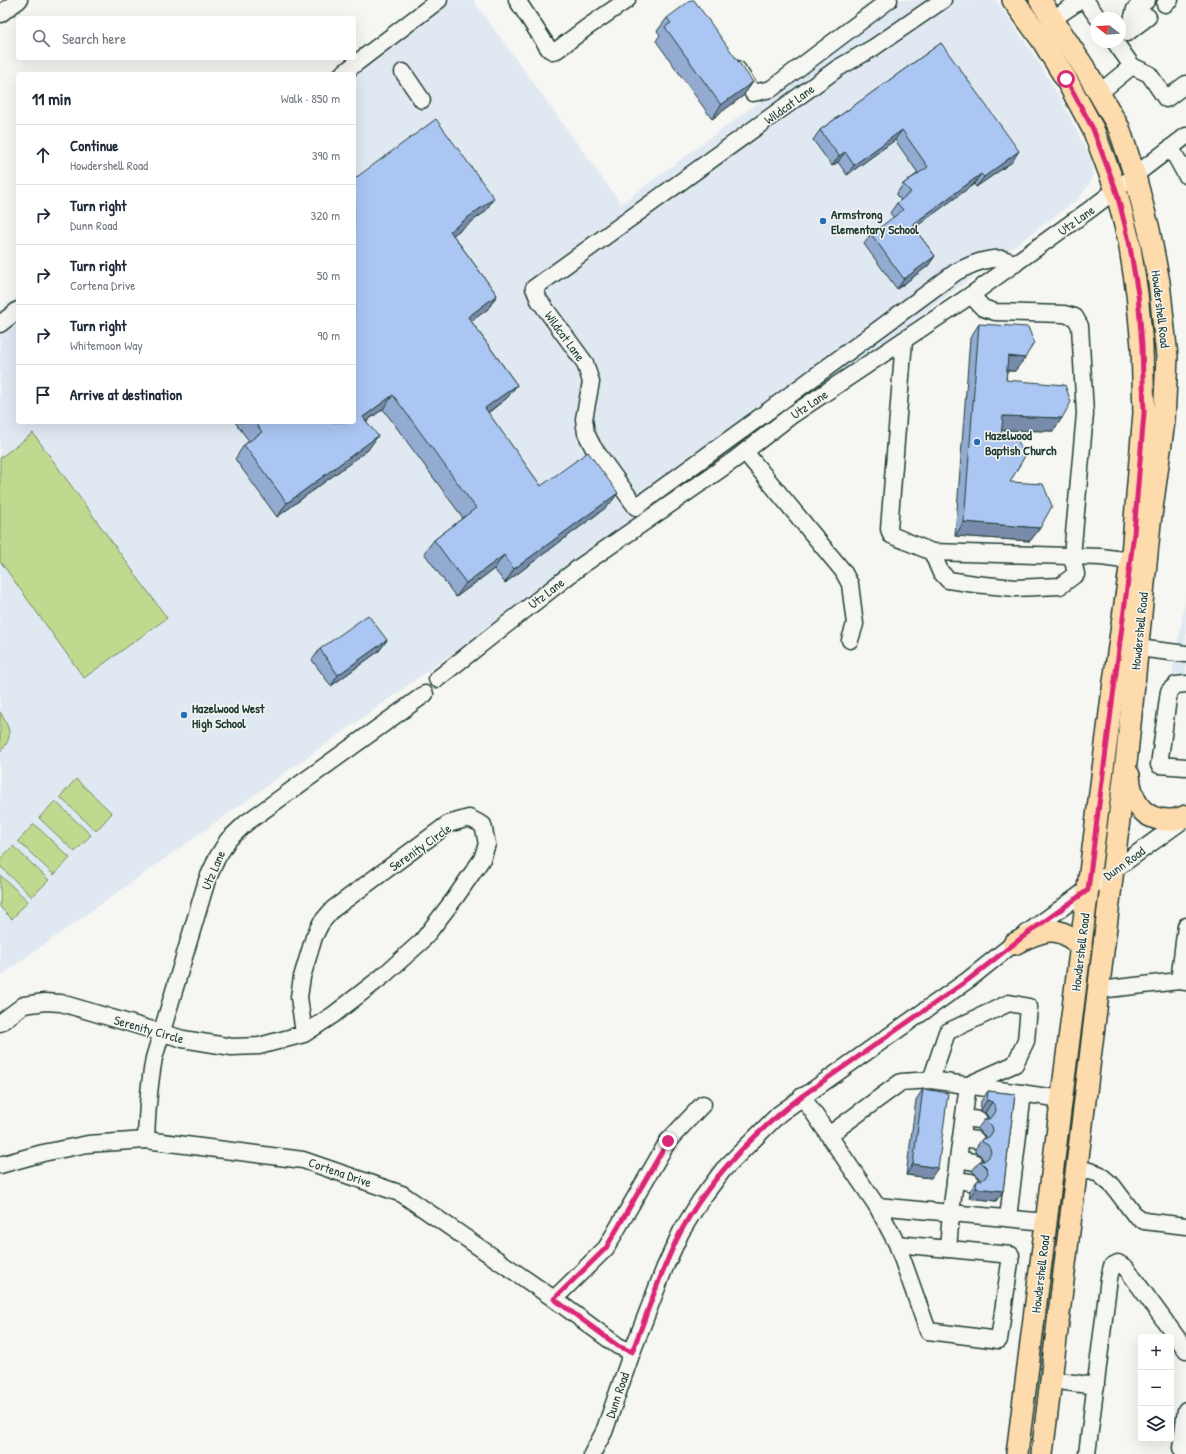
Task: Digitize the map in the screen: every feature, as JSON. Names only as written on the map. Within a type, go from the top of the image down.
[{"type":"main road","name":"Howdershell Road","points":[[1012,0],[1042,40],[1066,79],[1093,129],[1116,190],[1129,241],[1138,294],[1142,346],[1144,413],[1130,561],[1017,1454]]},
{"type":"main road","name":"Howdershell Road","points":[[1040,0],[1087,72],[1119,128],[1135,176],[1149,230],[1159,282],[1167,357],[1164,421],[1150,523],[1127,754],[1042,1454]]},
{"type":"main road","points":[[1127,754],[1133,798],[1141,810],[1148,816],[1160,819],[1172,820],[1186,817]]},
{"type":"main road","points":[[1014,944],[1036,933],[1048,930],[1064,933],[1075,940],[1081,948]]},
{"type":"street","points":[[0,14],[19,0]]},
{"type":"street","points":[[345,72],[439,0]]},
{"type":"street","points":[[517,0],[549,49],[553,51],[558,50],[586,28],[627,0]]},
{"type":"street","points":[[727,56],[753,93],[771,89],[889,0]]},
{"type":"street","name":"Wildcat Lane","points":[[943,0],[905,27],[832,73],[534,288],[539,300],[586,363],[591,382],[584,419],[586,433],[593,447],[636,506],[762,416],[956,272],[970,265],[988,260],[1003,259],[1015,264]]},
{"type":"street","points":[[1053,19],[1081,0]]},
{"type":"street","points":[[1086,0],[1094,12]]},
{"type":"street","points":[[1126,32],[1135,9],[1147,0]]},
{"type":"street","points":[[1126,33],[1148,17]]},
{"type":"street","points":[[1119,48],[1132,66],[1149,74],[1166,99],[1186,84]]},
{"type":"street","points":[[1099,93],[1132,66]]},
{"type":"street","points":[[403,72],[422,100]]},
{"type":"street","name":"Utz Lane","points":[[438,679],[581,566],[745,452],[792,415],[1015,264],[1135,176],[1186,136]]},
{"type":"street","points":[[1171,148],[1186,175]]},
{"type":"street","points":[[932,552],[940,571],[948,580],[1015,588],[1060,586],[1076,574],[1072,556],[1085,414],[1080,326],[1075,317],[1064,314],[995,312],[983,308],[971,295]]},
{"type":"street","points":[[0,324],[16,312]]},
{"type":"street","points":[[904,340],[889,529],[891,535],[932,552],[1101,557],[1130,561]]},
{"type":"street","points":[[745,452],[843,571],[850,584],[855,624],[850,640]]},
{"type":"street","points":[[1138,648],[1186,654]]},
{"type":"street","points":[[1186,684],[1176,685],[1168,691],[1159,765],[1186,767]]},
{"type":"street","points":[[1166,766],[1173,707],[1176,698],[1186,692]]},
{"type":"street","name":"Utz Lane","points":[[146,1140],[150,1080],[162,1032],[206,880],[216,858],[228,840],[246,823],[425,694]]},
{"type":"street","name":"Dunn Road","points":[[592,1454],[604,1432],[632,1352],[665,1267],[681,1232],[700,1201],[723,1170],[753,1138],[779,1114],[802,1096],[968,980],[1014,944],[1186,817]]},
{"type":"street","name":"Serenity Circle","points":[[0,1023],[24,1005],[50,1002],[60,1003],[183,1039],[232,1047],[260,1046],[304,1034],[383,976],[422,941],[455,898],[482,859],[487,844],[483,825],[469,818],[448,824],[333,909],[321,923],[314,937],[302,977],[299,997],[304,1034]]},
{"type":"street","points":[[1099,990],[1183,981],[1186,926]]},
{"type":"street","points":[[931,1080],[947,1032],[1008,1003],[1029,1007],[1026,1041],[1016,1064],[968,1085]]},
{"type":"street","points":[[830,1135],[901,1082],[931,1080],[1062,1099]]},
{"type":"street","points":[[948,1249],[955,1180],[966,1160],[971,1119],[968,1085]]},
{"type":"street","points":[[1008,1218],[1004,1187],[1012,1125],[1023,1093]]},
{"type":"street","points":[[802,1096],[877,1206],[897,1244],[928,1331],[999,1340],[1011,1255],[897,1244]]},
{"type":"street","points":[[554,1299],[606,1248],[668,1141],[703,1104]]},
{"type":"street","name":"Cortena Drive","points":[[0,1165],[43,1153],[88,1144],[146,1140],[303,1160],[402,1194],[554,1299],[618,1346],[632,1352]]},
{"type":"street","points":[[1077,1167],[1099,1174],[1113,1186],[1134,1214],[1144,1221],[1186,1226]]},
{"type":"street","points":[[955,1180],[971,1182]]},
{"type":"street","points":[[877,1206],[1046,1222]]},
{"type":"street","points":[[1087,1454],[1109,1278],[1112,1266],[1118,1263],[1126,1268],[1186,1350]]},
{"type":"street","points":[[1051,1380],[1096,1386]]},
{"type":"street","points":[[1183,1450],[1186,1410]]},
{"type":"shaded area","name":"Hazelwood West High School","points":[[428,0],[473,0],[621,204],[896,0],[996,0],[1039,63],[1063,103],[1092,162],[1093,173],[1089,185],[1077,200],[734,453],[0,976],[0,311],[16,299],[16,424],[356,424],[356,72],[329,72],[345,60],[356,60],[356,53]]},
{"type":"shaded area","points":[[1186,598],[1186,675],[1172,674]]},
{"type":"green space","points":[[33,433],[167,618],[84,678],[0,561],[0,458]]},
{"type":"green space","points":[[0,712],[8,727],[9,737],[5,746],[0,752]]},
{"type":"green space","points":[[76,779],[112,813],[96,831],[60,797]]},
{"type":"green space","points":[[55,801],[91,835],[75,852],[39,818]]},
{"type":"green space","points":[[34,824],[70,858],[54,875],[18,841]]},
{"type":"green space","points":[[13,846],[49,880],[32,897],[0,866],[0,859]]},
{"type":"green space","points":[[0,875],[28,901],[12,919],[0,907]]},
{"type":"building","points":[[691,0],[694,0],[753,82],[721,105],[665,27],[671,23],[667,18]]},
{"type":"building","points":[[941,43],[1019,151],[984,177],[981,174],[912,225],[935,256],[904,279],[871,234],[903,210],[897,203],[911,192],[903,184],[928,167],[902,130],[854,165],[845,152],[839,156],[820,130]]},
{"type":"building","points":[[436,119],[494,198],[450,231],[497,295],[468,317],[517,385],[485,408],[541,486],[588,452],[618,493],[514,569],[504,555],[466,583],[434,540],[476,508],[393,395],[363,417],[378,436],[287,503],[244,445],[262,432],[256,424],[356,424],[356,178]]},
{"type":"building","name":"Hazelwood Baptish Church","points":[[979,324],[1028,327],[1034,342],[1025,358],[1008,356],[1006,380],[1065,385],[1071,402],[1062,418],[1003,416],[1001,438],[1018,441],[1025,456],[1010,482],[1043,484],[1052,506],[1040,528],[964,522]]},
{"type":"building","points":[[368,615],[387,640],[338,675],[320,649]]},
{"type":"building","points":[[923,1089],[948,1093],[938,1168],[913,1164]]},
{"type":"building","points":[[988,1091],[1015,1094],[1003,1191],[976,1188],[977,1181],[985,1178],[988,1173],[987,1168],[980,1161],[984,1161],[991,1153],[988,1145],[982,1142],[982,1139],[990,1136],[993,1131],[992,1126],[985,1119],[989,1119],[996,1111],[992,1102],[987,1100]]},
{"type":"place","name":"Armstrong Elementary School","points":[[823,221]]},
{"type":"place","name":"Hazelwood Baptish Church","points":[[977,442]]},
{"type":"place","name":"Hazelwood West High School","points":[[184,715]]},
{"type":"route","points":[[668,1141],[606,1248],[554,1299],[618,1346],[632,1352],[665,1267],[681,1232],[700,1201],[723,1170],[753,1138],[779,1114],[802,1096],[968,980],[1024,936],[1088,890],[1113,689],[1132,554],[1144,413],[1142,346],[1138,294],[1129,241],[1116,190],[1093,129],[1066,79]]}]
